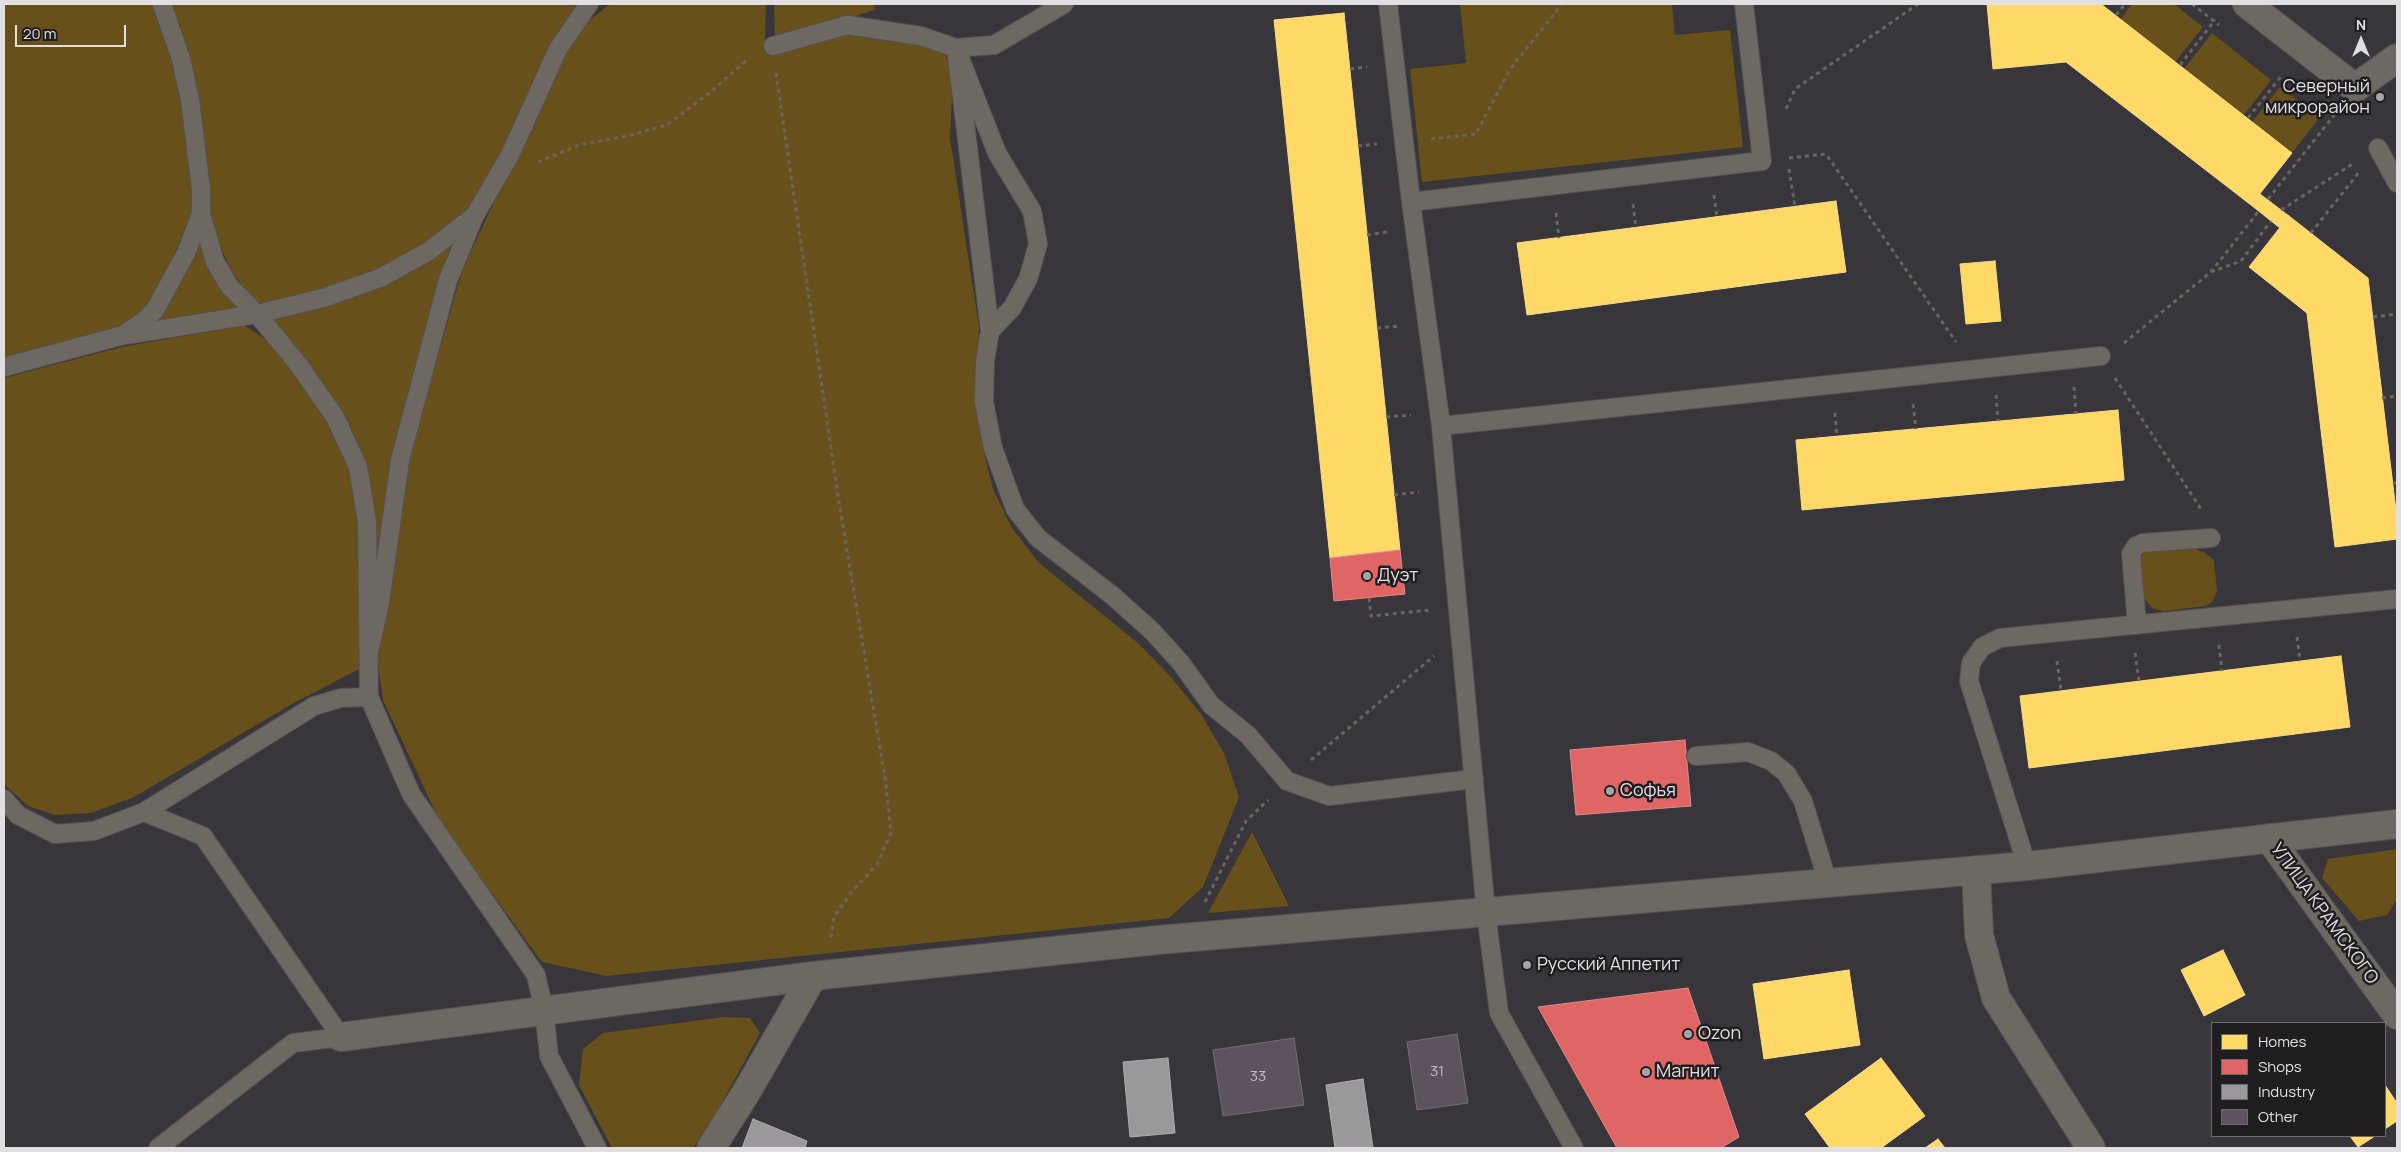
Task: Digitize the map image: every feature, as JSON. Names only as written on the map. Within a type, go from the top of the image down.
[{"type":"street","points":[[2246,4],[2355,88],[2397,58]]},
{"type":"street","points":[[341,1037],[813,976],[1158,940],[2027,866],[2397,824]]},
{"type":"street","name":"УЛИЦА КРАМСКОГО","points":[[2269,838],[2397,1015]]},
{"type":"street","points":[[1976,870],[1979,935],[1996,998],[2091,1148]]},
{"type":"street","points":[[711,1148],[813,976]]},
{"type":"lane","points":[[162,4],[181,59],[190,100],[201,189],[201,214],[215,262],[230,287],[257,314],[298,364],[335,417],[358,467],[367,521],[369,698],[411,794],[536,976],[544,1010],[549,1056],[597,1148]]},
{"type":"lane","points":[[369,652],[380,602],[400,460],[448,280],[475,215],[495,183],[558,49],[589,4]]},
{"type":"lane","points":[[773,46],[847,25],[921,36],[956,48],[994,45],[1064,4]]},
{"type":"lane","points":[[1388,4],[1411,202],[1441,426],[1486,913],[1499,1013],[1574,1148]]},
{"type":"lane","points":[[1411,202],[1762,161],[1744,4]]},
{"type":"lane","points":[[956,48],[990,331],[985,361],[984,402],[993,448],[1015,509],[1038,538],[1113,596],[1153,632],[1181,663],[1211,705],[1248,735],[1287,781],[1329,796],[1474,779]]},
{"type":"lane","points":[[956,48],[997,153],[1032,211],[1038,244],[1028,279],[1012,308],[990,331]]},
{"type":"lane","points":[[2378,148],[2397,183]]},
{"type":"lane","points":[[120,336],[140,324],[154,310],[186,252],[201,214]]},
{"type":"lane","points":[[4,367],[120,336],[257,314],[323,298],[380,278],[429,251],[475,215]]},
{"type":"lane","points":[[1441,426],[2101,356]]},
{"type":"lane","points":[[2137,625],[2131,554],[2136,546],[2143,543],[2211,538]]},
{"type":"lane","points":[[2027,866],[1969,681],[1970,663],[1982,647],[2000,638],[2397,598]]},
{"type":"lane","points":[[4,799],[18,815],[55,834],[94,831],[144,812],[314,706],[341,698],[369,698]]},
{"type":"lane","points":[[1696,756],[1748,752],[1772,761],[1786,772],[1803,801],[1828,883]]},
{"type":"lane","points":[[144,812],[203,836],[341,1037],[293,1043],[158,1148]]},
{"type":"path","points":[[1476,134],[1510,70],[1562,4]]},
{"type":"path","points":[[1762,161],[1795,89],[1918,4]]},
{"type":"path","points":[[2116,16],[2125,4]]},
{"type":"path","points":[[2180,65],[2219,15]]},
{"type":"path","points":[[495,183],[579,145],[627,136],[666,125],[712,91],[744,61],[765,48],[773,46],[838,496],[886,784],[891,833],[877,864],[851,893],[834,916],[829,946],[813,976]]},
{"type":"path","points":[[2248,118],[2304,48]]},
{"type":"path","points":[[2268,199],[2355,88]]},
{"type":"path","points":[[2281,210],[2378,148]]},
{"type":"path","points":[[2311,233],[2378,148]]},
{"type":"path","points":[[1762,161],[1826,154],[1975,369]]},
{"type":"path","points":[[1788,158],[1795,207]]},
{"type":"path","points":[[2204,514],[2101,356],[2122,344],[2211,272],[2258,212]]},
{"type":"path","points":[[2211,272],[2241,261],[2271,222]]},
{"type":"path","points":[[2373,317],[2397,314]]},
{"type":"path","points":[[2382,398],[2397,396]]},
{"type":"path","points":[[1369,598],[1371,616],[1458,608]]},
{"type":"shaded area","points":[[4,4],[578,4],[555,37],[492,171],[468,211],[407,255],[363,277],[268,305],[254,301],[229,267],[212,225],[201,214],[186,225],[171,263],[147,308],[121,328],[4,359]]},
{"type":"shaded area","points":[[610,4],[766,4],[765,40],[779,51],[875,24],[907,25],[938,32],[953,77],[950,138],[979,327],[977,403],[983,449],[993,489],[1012,528],[1039,563],[1138,643],[1170,676],[1201,714],[1224,753],[1239,797],[1203,887],[1169,918],[607,976],[542,962],[441,824],[383,700],[377,657],[400,490],[462,270],[561,60],[586,23]]},
{"type":"shaded area","points":[[774,4],[874,4],[875,10],[775,40]]},
{"type":"shaded area","points":[[1460,4],[1672,4],[1675,35],[1730,30],[1743,147],[1422,182],[1410,69],[1466,63]]},
{"type":"shaded area","points":[[2132,4],[2174,4],[2203,27],[2175,62],[2121,19]]},
{"type":"shaded area","points":[[2212,33],[2271,80],[2244,115],[2184,69]]},
{"type":"shaded area","points":[[2280,87],[2320,117],[2292,153],[2252,122]]},
{"type":"shaded area","points":[[462,235],[438,290],[390,460],[374,606],[369,490],[354,434],[317,376],[268,317],[344,301],[403,275]]},
{"type":"shaded area","points":[[199,239],[214,279],[241,310],[153,321]]},
{"type":"shaded area","points":[[244,325],[272,344],[332,420],[356,486],[361,668],[292,704],[134,797],[91,813],[55,815],[28,806],[4,784],[4,378],[122,347]]},
{"type":"shaded area","points":[[2195,549],[2205,553],[2214,560],[2217,591],[2213,601],[2206,606],[2164,611],[2153,609],[2144,598],[2139,564],[2141,557],[2145,552]]},
{"type":"shaded area","points":[[1252,832],[1289,906],[1208,913]]},
{"type":"shaded area","points":[[2397,849],[2397,899],[2387,915],[2359,921],[2322,878],[2328,859]]},
{"type":"shaded area","points":[[724,1017],[750,1018],[760,1033],[715,1115],[693,1148],[612,1148],[579,1085],[583,1049],[603,1033]]},
{"type":"building: Homes","points":[[1987,4],[2101,4],[2292,153],[2251,205],[2066,62],[1993,69]]},
{"type":"building: Homes","points":[[1344,13],[1400,550],[1330,558],[1274,20]]},
{"type":"building: Homes","points":[[2260,194],[2289,216],[2280,228],[2251,205]]},
{"type":"building: Homes","points":[[1836,201],[1846,272],[1527,315],[1517,243]]},
{"type":"building: Homes","points":[[2289,216],[2368,278],[2397,519],[2397,539],[2335,547],[2307,313],[2249,267]]},
{"type":"building: Homes","points":[[1995,261],[2001,321],[1966,324],[1960,264]]},
{"type":"building: Homes","points":[[2118,410],[2124,480],[1802,510],[1796,440]]},
{"type":"building: Homes","points":[[2341,656],[2350,727],[2029,768],[2020,696]]},
{"type":"building: Homes","points":[[2223,950],[2245,995],[2204,1016],[2181,970]]},
{"type":"building: Homes","points":[[1849,970],[1860,1045],[1764,1059],[1753,984]]},
{"type":"building: Homes","points":[[1881,1058],[1925,1116],[1881,1148],[1830,1148],[1805,1114]]},
{"type":"building: Homes","points":[[2386,1086],[2397,1103],[2397,1121],[2386,1128]]},
{"type":"building: Homes","points":[[2351,1137],[2373,1137],[2358,1147]]},
{"type":"building: Homes","points":[[1938,1139],[1945,1148],[1925,1148]]},
{"type":"building: Shops","name":"Дуэт","points":[[1400,550],[1405,594],[1334,601],[1330,558]]},
{"type":"building: Shops","points":[[1685,740],[1691,806],[1576,815],[1570,750]]},
{"type":"building: Shops","name":"Магнит","points":[[1688,988],[1739,1137],[1721,1148],[1617,1148],[1538,1007]]},
{"type":"building: Industry","points":[[1168,1058],[1175,1133],[1130,1137],[1123,1062]]},
{"type":"building: Industry","points":[[1363,1079],[1373,1148],[1335,1148],[1326,1085]]},
{"type":"building: Industry","points":[[753,1119],[807,1141],[805,1148],[742,1148]]},
{"type":"building: Other","points":[[1457,1034],[1468,1103],[1417,1110],[1407,1042]]},
{"type":"building: Other","points":[[1294,1038],[1304,1105],[1223,1116],[1213,1050]]},
{"type":"place","name":"Северный микрорайон","points":[[2380,97]]},
{"type":"place","name":"Дуэт","points":[[1367,576]]},
{"type":"place","name":"Софья","points":[[1610,791]]},
{"type":"place","name":"Русский Аппетит","points":[[1527,965]]},
{"type":"place","name":"Ozon","points":[[1688,1034]]},
{"type":"place","name":"Магнит","points":[[1646,1072]]}]
